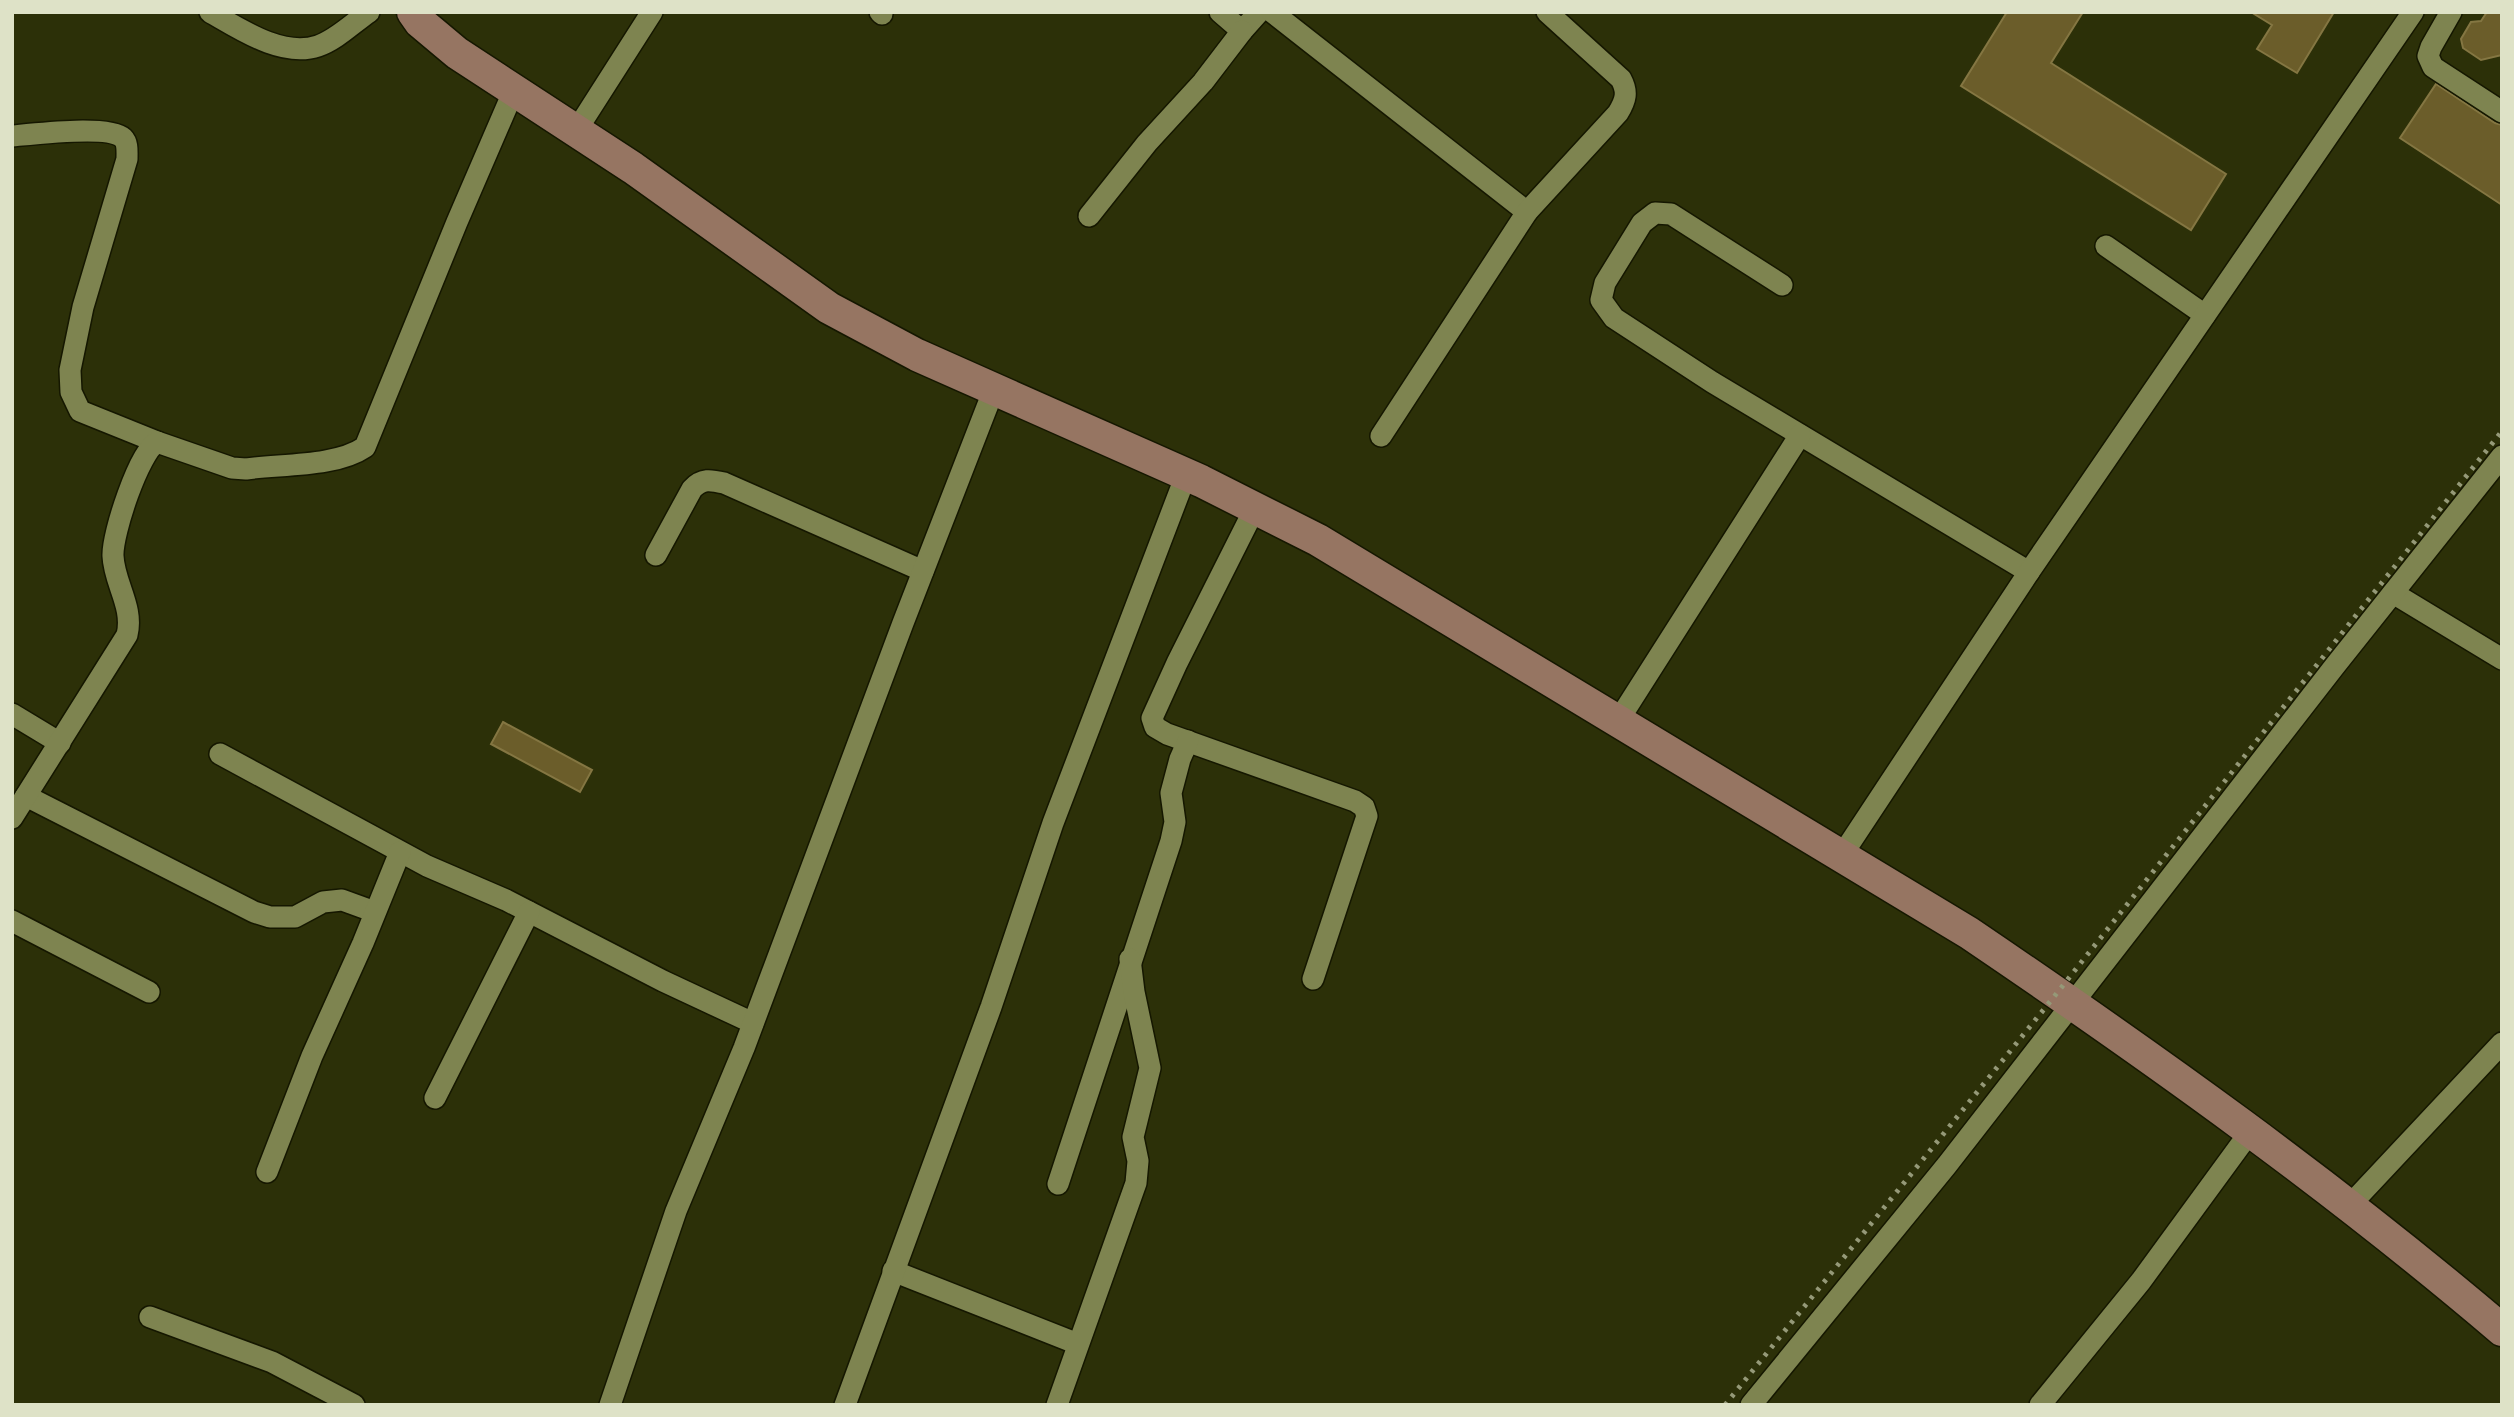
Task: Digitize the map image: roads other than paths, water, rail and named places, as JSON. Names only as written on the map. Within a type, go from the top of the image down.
[{"type":"main road","points":[[413,12],[420,22],[457,53],[633,168],[828,308],[916,355],[1186,475],[1318,540],[1969,933],[2073,1004],[2350,1205],[2502,1330]]},
{"type":"street","points":[[210,12],[253,36],[283,46],[303,49],[320,45],[369,12]]},
{"type":"street","points":[[576,131],[652,12]]},
{"type":"street","points":[[1220,12],[1242,31]]},
{"type":"street","points":[[1089,216],[1147,143],[1203,82],[1259,12]]},
{"type":"street","points":[[1272,12],[1527,212]]},
{"type":"street","points":[[1381,436],[1527,212],[1618,113],[1624,102],[1627,90],[1620,79],[1547,12]]},
{"type":"street","points":[[1842,855],[2029,572],[2413,12]]},
{"type":"street","points":[[2451,12],[2428,56],[2433,66],[2502,112]]},
{"type":"street","points":[[12,136],[105,131],[122,137],[127,146],[127,159],[83,307],[70,370],[71,393],[80,411],[157,442],[232,468],[246,469],[339,458],[365,447],[514,90]]},
{"type":"street","points":[[1783,285],[1671,214],[1655,213],[1642,223],[1605,283],[1601,300],[1614,318],[1712,382],[2029,572]]},
{"type":"street","points":[[2106,246],[2205,315]]},
{"type":"street","points":[[610,1405],[677,1211],[753,1023],[994,389]]},
{"type":"street","points":[[1618,721],[1800,435]]},
{"type":"street","points":[[12,818],[127,635],[130,623],[113,558],[114,540],[142,458],[150,446],[157,442]]},
{"type":"street","points":[[1751,1405],[1947,1165],[2393,593],[2499,466]]},
{"type":"street","points":[[845,1405],[991,1007],[1053,823],[1186,475]]},
{"type":"street","points":[[656,555],[692,489],[698,482],[709,479],[724,483],[923,571]]},
{"type":"street","points":[[1255,508],[1177,663],[1153,718],[1155,727],[1188,741],[1355,801],[1364,807],[1367,816],[1313,979]]},
{"type":"street","points":[[2393,593],[2502,659]]},
{"type":"street","points":[[12,714],[60,743]]},
{"type":"street","points":[[1058,1184],[1171,841],[1175,822],[1171,793],[1188,741]]},
{"type":"street","points":[[220,754],[400,852],[529,912],[663,981],[753,1023]]},
{"type":"street","points":[[26,796],[254,912],[283,918],[295,917],[323,902],[342,900],[375,912]]},
{"type":"street","points":[[267,1172],[312,1056],[400,852]]},
{"type":"street","points":[[435,1098],[529,912]]},
{"type":"street","points":[[12,921],[149,992]]},
{"type":"street","points":[[1057,1405],[1138,1173],[1133,1138],[1150,1068],[1136,1005],[1130,959]]},
{"type":"street","points":[[2350,1205],[2502,1042]]},
{"type":"street","points":[[2040,1405],[2141,1281],[2250,1132]]},
{"type":"street","points":[[893,1270],[1078,1344]]},
{"type":"street","points":[[150,1317],[272,1362],[354,1405]]},
{"type":"railway","points":[[1725,1405],[2057,993],[2502,431]]}]
